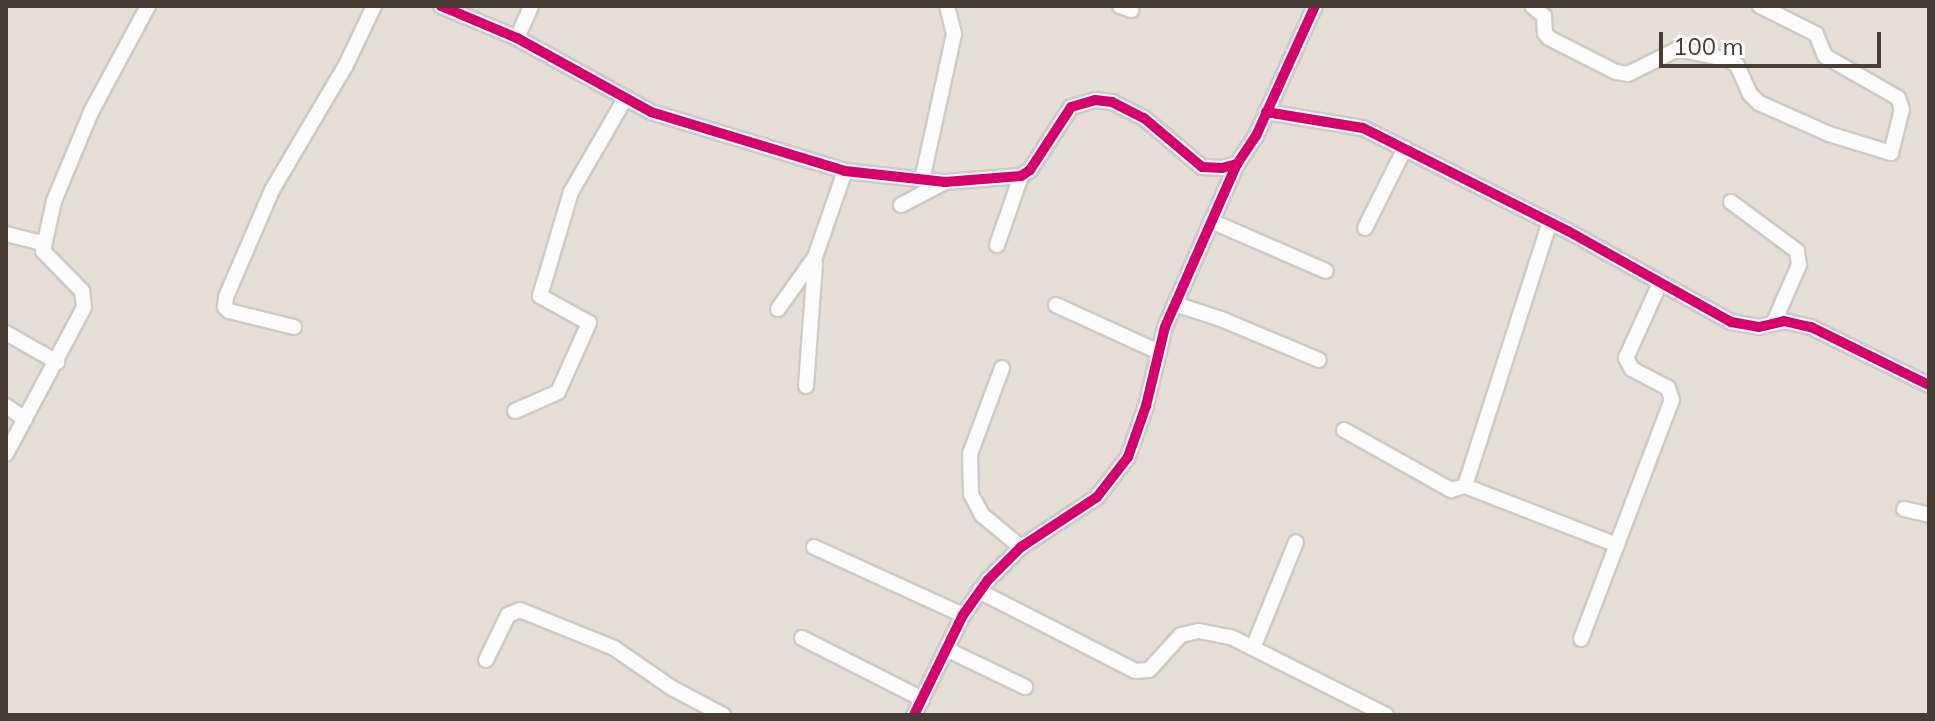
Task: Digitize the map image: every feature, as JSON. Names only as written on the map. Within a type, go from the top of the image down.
[{"type":"street","points":[[6,454],[81,314],[84,298],[47,258],[43,243],[69,160],[148,6]]},
{"type":"street","points":[[294,327],[229,311],[225,307],[226,297],[272,190],[346,65],[374,6]]},
{"type":"street","points":[[441,6],[517,38],[651,112],[845,171],[945,182],[1021,176],[1030,170],[1071,107],[1095,100],[1112,102],[1144,118],[1202,167],[1222,168],[1237,164]]},
{"type":"street","points":[[517,38],[531,6]]},
{"type":"street","points":[[922,180],[954,34],[947,6]]},
{"type":"street","points":[[914,715],[963,615],[979,591],[1021,547],[1097,497],[1128,457],[1175,304],[1237,164],[1266,112],[1315,6]]},
{"type":"street","points":[[1532,6],[1544,16],[1545,33],[1549,38],[1616,72],[1628,74],[1678,49],[1729,60],[1737,65],[1750,94],[1759,103],[1829,134],[1891,153],[1902,109],[1898,98],[1825,56],[1816,34],[1760,6]]},
{"type":"street","points":[[515,411],[558,392],[589,323],[540,296],[571,192],[625,99]]},
{"type":"street","points":[[1266,112],[1363,128],[1550,222],[1744,326],[1774,322],[1811,327],[1929,385]]},
{"type":"street","points":[[1365,228],[1405,148]]},
{"type":"street","points":[[806,386],[815,257],[845,171]]},
{"type":"street","points":[[997,245],[1021,176]]},
{"type":"street","points":[[901,205],[945,182]]},
{"type":"street","points":[[1731,202],[1797,251],[1799,265],[1774,322]]},
{"type":"street","points":[[1211,221],[1326,271]]},
{"type":"street","points":[[1465,486],[1550,222]]},
{"type":"street","points":[[6,234],[43,243]]},
{"type":"street","points":[[778,309],[815,257]]},
{"type":"street","points":[[1581,639],[1672,400],[1668,388],[1632,369],[1626,358],[1660,283]]},
{"type":"street","points":[[1175,304],[1221,319],[1319,360]]},
{"type":"street","points":[[1056,305],[1159,352]]},
{"type":"street","points":[[6,333],[57,362]]},
{"type":"street","points":[[1002,368],[970,454],[969,481],[975,507],[1021,547]]},
{"type":"street","points":[[6,406],[25,419]]},
{"type":"street","points":[[1344,430],[1451,490],[1465,486],[1617,545]]},
{"type":"street","points":[[1904,509],[1929,515]]},
{"type":"street","points":[[1253,648],[1296,542]]},
{"type":"street","points":[[814,547],[963,615]]},
{"type":"street","points":[[979,591],[1135,671],[1149,670],[1188,630],[1231,637],[1386,715]]},
{"type":"street","points":[[486,660],[508,615],[520,610],[614,648],[672,688],[723,715]]},
{"type":"street","points":[[802,638],[922,699]]},
{"type":"street","points":[[946,649],[1025,687]]},
{"type":"shaded area","points":[[6,6],[1929,6],[1929,715],[6,715]]},
{"type":"cycle path","points":[[441,6],[517,38],[651,112],[845,171],[945,182],[1021,176],[1030,170],[1071,107],[1095,100],[1112,102],[1144,118],[1202,167],[1222,168],[1237,164]]},
{"type":"cycle path","points":[[914,715],[963,615],[988,580],[1021,547],[1097,497],[1128,457],[1146,406],[1165,327],[1237,164],[1256,136],[1315,6]]},
{"type":"cycle path","points":[[1266,112],[1363,128],[1568,231],[1731,322],[1759,327],[1784,321],[1811,327],[1929,385]]}]
